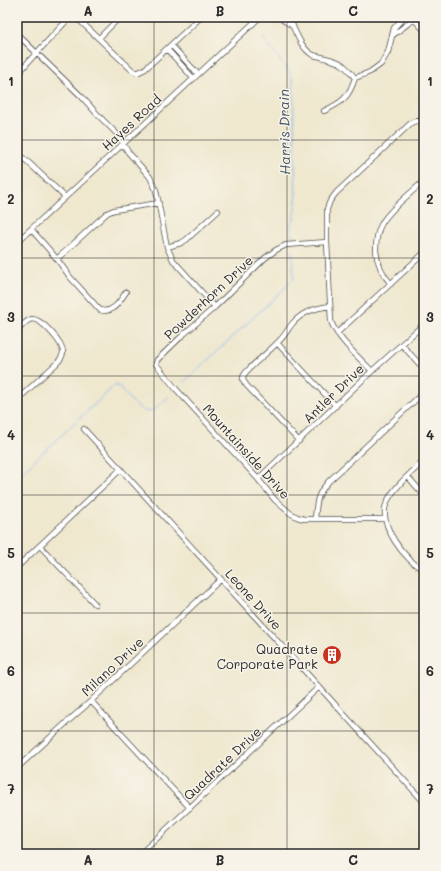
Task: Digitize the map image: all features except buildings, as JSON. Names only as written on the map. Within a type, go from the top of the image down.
[{"type":"street","points":[[17,80],[25,65],[70,17]]},
{"type":"street","points":[[76,17],[100,38],[132,70],[136,72],[145,69],[201,17]]},
{"type":"street","points":[[100,38],[120,17]]},
{"type":"street","name":"Hayes Road","points":[[17,242],[260,17]]},
{"type":"street","points":[[279,17],[293,26]]},
{"type":"street","points":[[288,17],[305,48],[313,55],[336,60],[345,65],[356,78]]},
{"type":"street","points":[[324,111],[337,106],[346,98],[356,78],[370,72],[381,64],[388,52],[394,28],[404,17]]},
{"type":"street","points":[[393,35],[413,18],[424,30]]},
{"type":"street","points":[[17,34],[82,97],[118,135],[128,152],[151,178],[156,190],[167,247],[173,260],[215,307]]},
{"type":"street","points":[[171,45],[198,74]]},
{"type":"street","points":[[167,49],[193,78]]},
{"type":"street","points":[[372,371],[332,326],[327,242],[327,209],[336,193],[410,123],[419,120],[424,124]]},
{"type":"street","points":[[17,153],[65,198]]},
{"type":"street","points":[[391,284],[384,276],[377,260],[377,236],[382,223],[390,212],[424,181]]},
{"type":"street","points":[[57,259],[107,213],[114,210],[158,203]]},
{"type":"street","points":[[167,247],[186,240],[218,211]]},
{"type":"street","points":[[31,229],[57,259],[70,277],[100,310],[108,311],[115,307],[126,292]]},
{"type":"street","name":"Powderhorn Drive","points":[[188,402],[156,364],[157,360],[215,307],[265,258],[276,250],[286,245],[327,242]]},
{"type":"street","points":[[337,333],[424,253]]},
{"type":"street","points":[[299,441],[243,382],[243,377],[244,374],[284,336],[300,316],[316,308],[330,306]]},
{"type":"street","points":[[17,331],[30,320],[38,321],[53,335],[60,344],[63,353],[62,357],[57,363],[17,400]]},
{"type":"street","name":"Antler Drive","points":[[258,479],[424,324]]},
{"type":"street","points":[[277,343],[336,406]]},
{"type":"street","points":[[402,345],[424,369]]},
{"type":"street","points":[[315,519],[317,499],[321,490],[424,392]]},
{"type":"street","name":"Mountainside Drive","points":[[188,402],[258,479],[275,500],[290,513],[304,519],[385,519]]},
{"type":"street","name":"Leone Drive","points":[[84,429],[424,802]]},
{"type":"street","points":[[424,461],[391,495],[386,504],[385,519],[396,544],[411,561],[424,570]]},
{"type":"street","points":[[17,567],[121,469]]},
{"type":"street","points":[[408,477],[424,495]]},
{"type":"street","points":[[40,546],[95,604]]},
{"type":"street","name":"Milano Drive","points":[[17,768],[221,579]]},
{"type":"street","name":"Quadrate Drive","points":[[140,854],[319,687]]},
{"type":"street","points":[[91,701],[190,808]]},
{"type":"waterway","name":"Harris Drain","points":[[262,37],[289,71],[293,81],[296,204],[294,219],[291,226],[292,236]]},
{"type":"waterway","name":"Harris Drain","points":[[184,382],[294,278],[292,251]]},
{"type":"waterway","name":"Harris Drain","points":[[17,477],[114,386],[118,386],[138,407],[147,412],[154,410],[168,397]]},
{"type":"waterway","points":[[417,854],[424,848]]},
{"type":"place","name":"Quadrate Corporate Park","points":[[332,655]]}]
